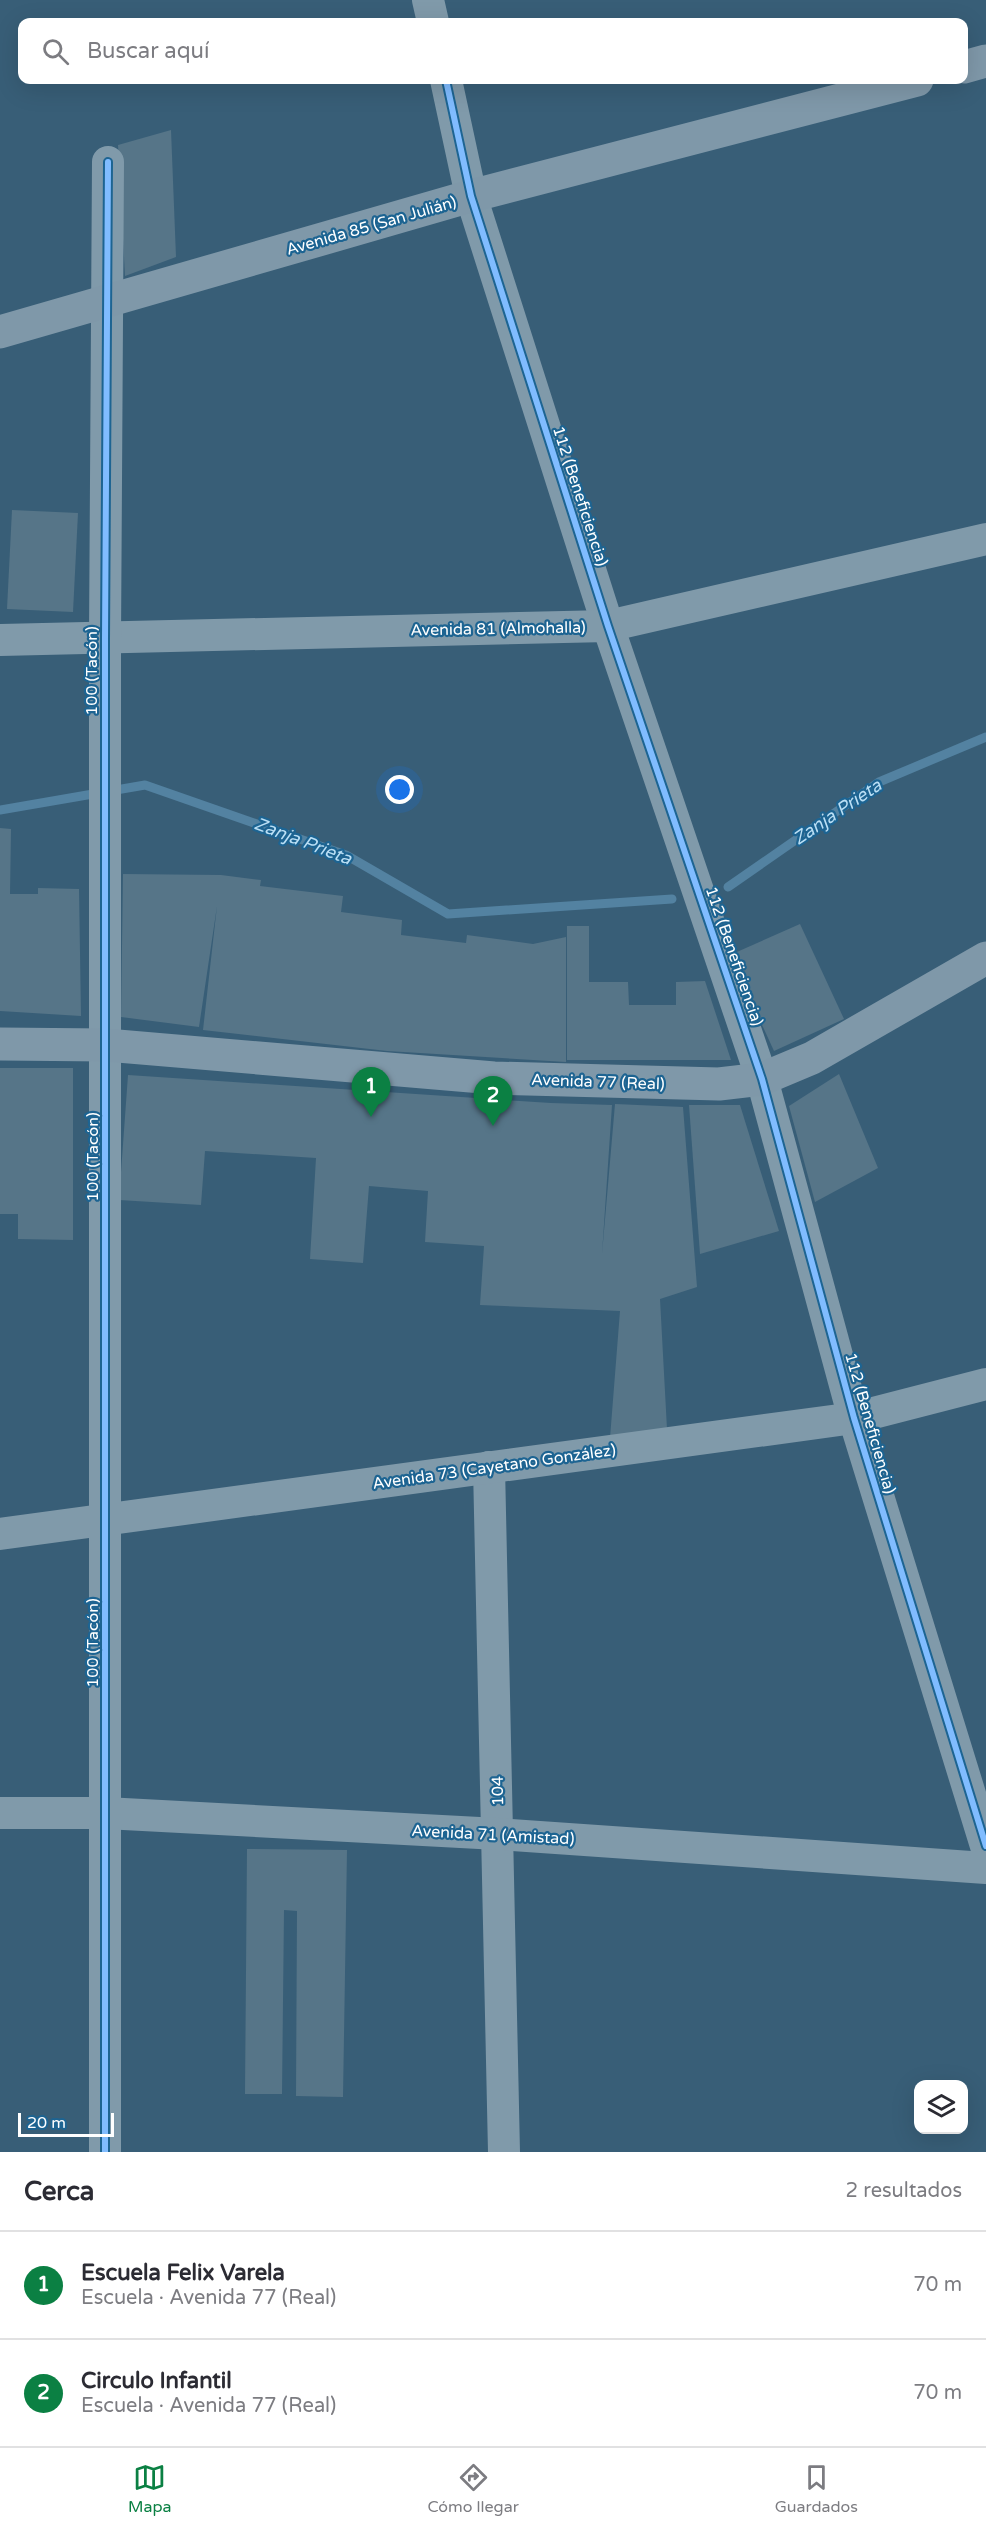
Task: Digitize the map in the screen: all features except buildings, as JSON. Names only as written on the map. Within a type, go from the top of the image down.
[{"type":"main road","points":[[968,66],[986,62]]},
{"type":"main road","name":"Avenida 85 (San Julián)","points":[[0,332],[107,303],[471,196],[902,84]]},
{"type":"main road","name":"Avenida 77 (Real)","points":[[0,1044],[106,1045],[494,1078],[719,1084],[762,1079],[812,1058],[986,958]]},
{"type":"street","points":[[428,0],[432,18]]},
{"type":"street","name":"112 (Beneficiencia)","points":[[447,84],[471,196],[608,626],[762,1079],[854,1418],[986,1846]]},
{"type":"street","name":"100 (Tacón)","points":[[105,2152],[106,1045],[104,784],[108,162]]},
{"type":"street","name":"Avenida 81 (Almohalla)","points":[[0,640],[608,626],[986,539]]},
{"type":"street","name":"Avenida 73 (Cayetano González)","points":[[0,1534],[854,1418],[986,1384]]},
{"type":"street","name":"104","points":[[489,1467],[504,2152]]},
{"type":"street","name":"Avenida 71 (Amistad)","points":[[0,1813],[105,1813],[498,1834],[986,1868]]},
{"type":"waterway","name":"Zanja Prieta","points":[[728,887],[879,782],[986,737]]},
{"type":"waterway","name":"Zanja Prieta","points":[[0,810],[145,785],[346,855],[448,914],[672,899]]},
{"type":"cycle path","points":[[447,84],[471,196],[608,626],[762,1079],[854,1418],[986,1846]]},
{"type":"cycle path","points":[[105,2152],[105,639],[108,162]]},
{"type":"place","name":"Escuela Felix Varela","points":[[371,1117]]},
{"type":"place","name":"Circulo Infantil","points":[[493,1126]]}]
